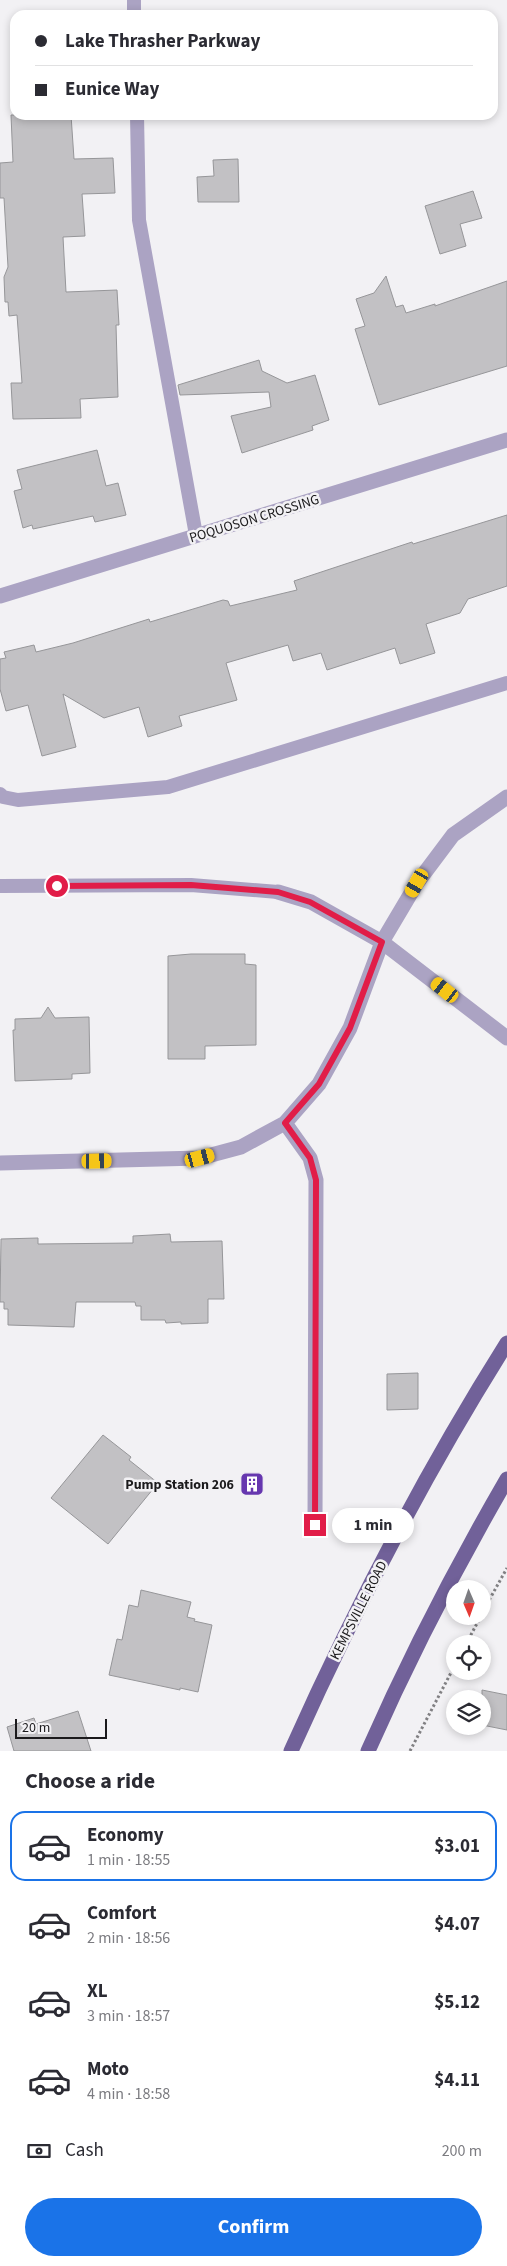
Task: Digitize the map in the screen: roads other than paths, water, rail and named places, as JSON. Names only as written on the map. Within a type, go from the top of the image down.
[{"type":"main road","name":"KEMPSVILLE ROAD","points":[[291,1751],[339,1646],[391,1545],[445,1444],[507,1342]]},
{"type":"main road","points":[[368,1751],[424,1633],[477,1530],[507,1479]]},
{"type":"street","name":"POQUOSON CROSSING","points":[[0,596],[507,440]]},
{"type":"street","points":[[0,1163],[200,1158],[241,1147],[285,1123],[319,1084],[350,1028],[382,942],[417,883],[453,835],[507,797]]},
{"type":"street","points":[[278,892],[310,902],[382,942],[507,1038]]},
{"type":"street","points":[[285,1123],[310,1158],[316,1180],[315,1525]]},
{"type":"lane","points":[[137,120],[139,220],[196,535]]},
{"type":"lane","points":[[0,794],[2,797],[18,800],[168,787],[507,682]]},
{"type":"lane","points":[[0,886],[191,885],[278,892]]},
{"type":"place","name":"Pump Station 206","points":[[252,1484]]}]
